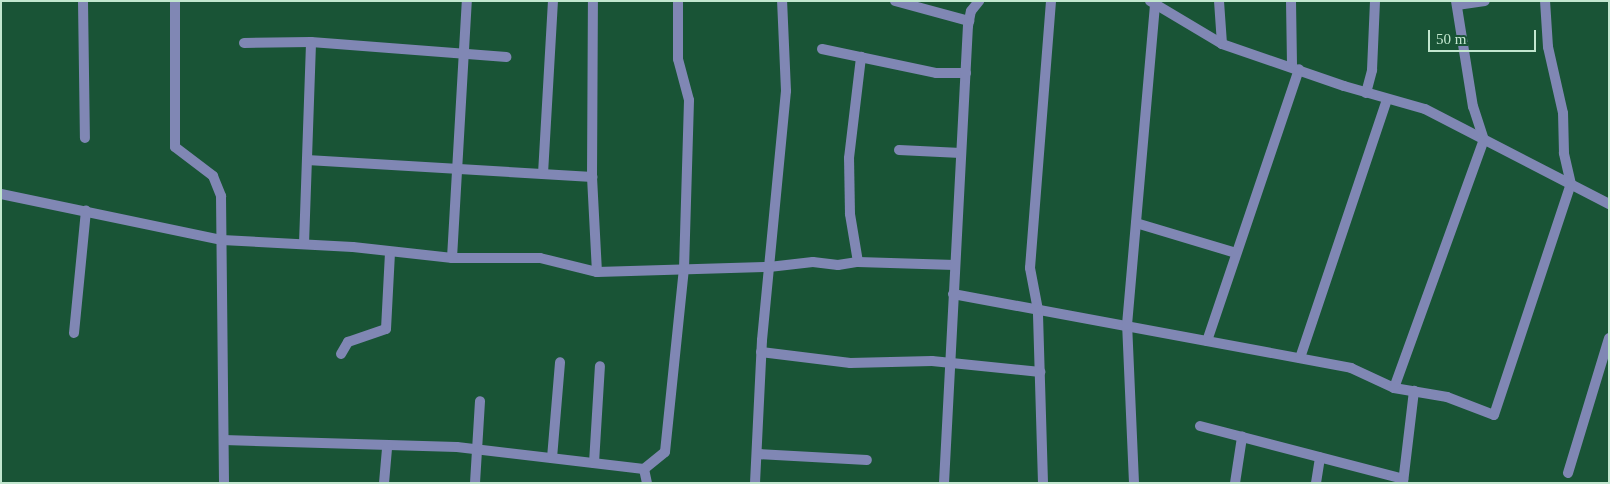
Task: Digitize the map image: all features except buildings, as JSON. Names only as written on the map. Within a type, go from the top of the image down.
[{"type":"street","points":[[84,1],[85,138]]},
{"type":"street","points":[[175,1],[175,147],[213,176],[222,196],[224,483]]},
{"type":"street","points":[[452,258],[467,1]]},
{"type":"street","points":[[543,174],[553,1]]},
{"type":"street","points":[[593,1],[592,177],[597,272]]},
{"type":"street","points":[[224,440],[478,450],[644,469],[665,452],[684,269],[689,100],[678,59],[678,1]]},
{"type":"street","points":[[755,483],[761,352],[786,91],[782,1]]},
{"type":"street","points":[[895,1],[969,21]]},
{"type":"street","points":[[944,483],[949,362],[969,21],[971,11],[979,1]]},
{"type":"street","points":[[1043,483],[1038,310],[1030,268],[1051,1]]},
{"type":"street","points":[[1219,1],[1222,44]]},
{"type":"street","points":[[1207,341],[1295,68],[1291,1]]},
{"type":"street","points":[[1366,93],[1372,70],[1375,1]]},
{"type":"street","points":[[1394,388],[1484,140],[1474,107],[1456,3],[1485,1]]},
{"type":"street","points":[[953,294],[1351,368],[1394,388],[1447,397],[1494,415],[1571,184],[1564,153],[1563,113],[1548,47],[1546,1]]},
{"type":"street","points":[[1134,483],[1127,325],[1152,4],[1222,44],[1366,93],[1425,109],[1609,204]]},
{"type":"street","points":[[304,244],[311,42]]},
{"type":"street","points":[[244,44],[311,42],[506,57]]},
{"type":"street","points":[[822,49],[936,73],[966,74]]},
{"type":"street","points":[[858,262],[850,214],[850,158],[861,57]]},
{"type":"street","points":[[1300,358],[1387,99]]},
{"type":"street","points":[[898,150],[961,153]]},
{"type":"street","points":[[307,160],[592,177]]},
{"type":"street","points":[[1,194],[222,240],[304,244],[452,258],[540,258],[597,272],[769,266],[813,262],[838,265],[858,262],[955,265]]},
{"type":"street","points":[[74,333],[86,211]]},
{"type":"street","points":[[1136,223],[1236,253]]},
{"type":"street","points":[[341,354],[348,342],[386,329],[390,252]]},
{"type":"street","points":[[1568,473],[1609,338]]},
{"type":"street","points":[[761,352],[850,364],[893,360],[949,362],[1040,372]]},
{"type":"street","points":[[552,458],[560,362]]},
{"type":"street","points":[[594,463],[600,366]]},
{"type":"street","points":[[1200,426],[1403,481],[1414,391]]},
{"type":"street","points":[[475,483],[480,401]]},
{"type":"street","points":[[1235,483],[1242,437]]},
{"type":"street","points":[[384,483],[387,445]]},
{"type":"street","points":[[757,454],[868,460]]},
{"type":"street","points":[[1316,483],[1320,457]]},
{"type":"street","points":[[644,469],[647,483]]}]
